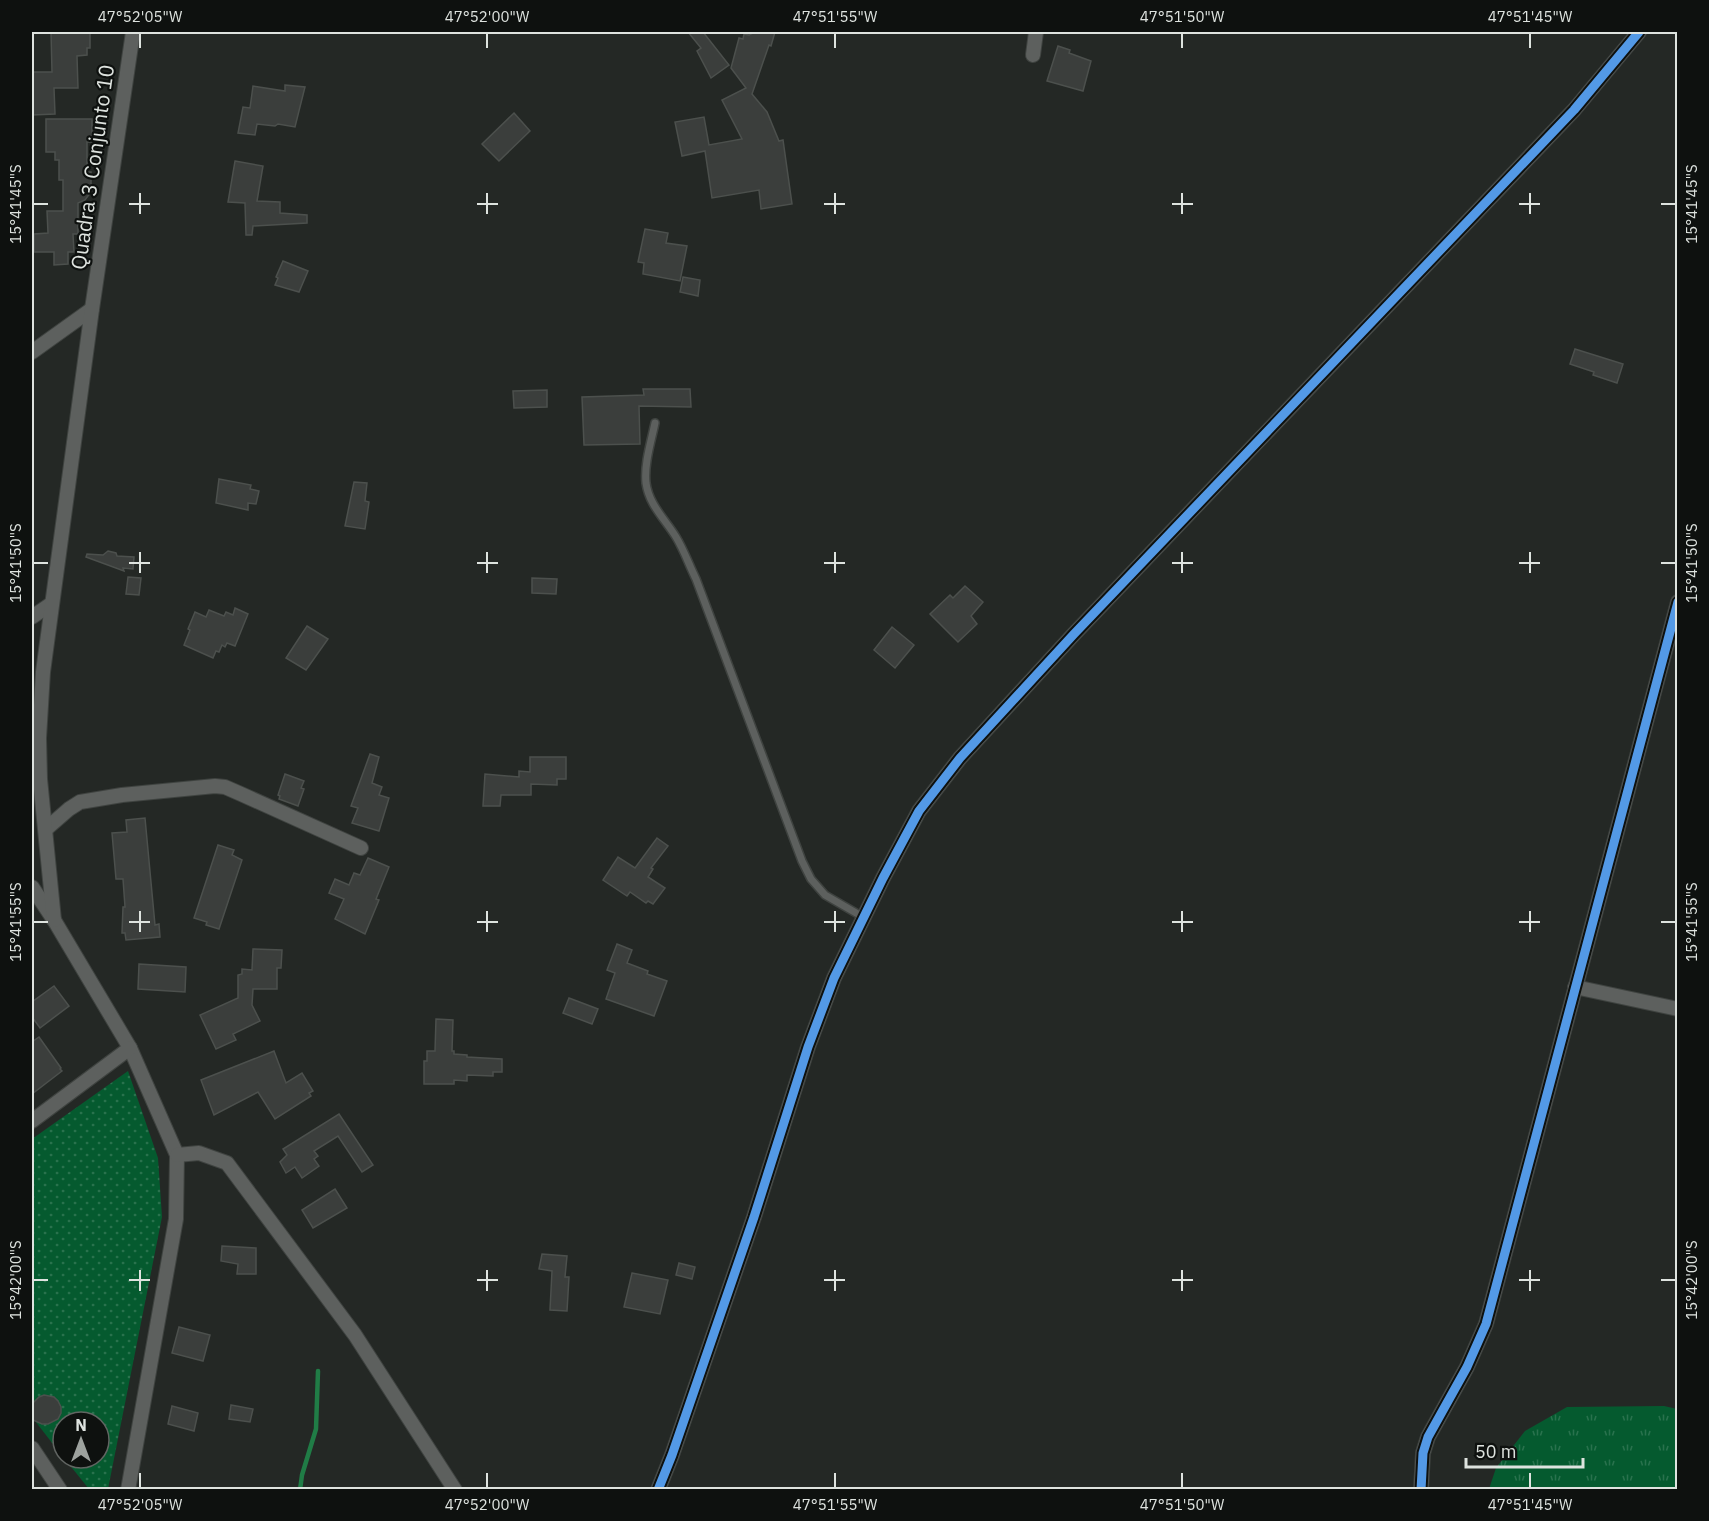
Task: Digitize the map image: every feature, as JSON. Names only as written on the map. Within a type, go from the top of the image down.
[{"type":"street","name":"Quadra 3 Conjunto 10","points":[[54,920],[40,779],[42,672],[133,32]]},
{"type":"street","points":[[1033,55],[1036,32]]},
{"type":"street","points":[[658,1490],[754,1217],[808,1047],[834,978],[863,917],[919,812],[960,758],[1074,634],[1574,110],[1639,32]]},
{"type":"street","points":[[32,352],[92,309]]},
{"type":"street","points":[[1421,1490],[1423,1453],[1428,1437],[1467,1367],[1486,1324],[1677,602]]},
{"type":"street","points":[[32,617],[51,604]]},
{"type":"street","points":[[45,829],[80,802],[122,795],[215,786],[225,787],[361,848]]},
{"type":"street","points":[[32,887],[130,1048],[177,1155],[176,1219],[128,1490]]},
{"type":"street","points":[[1575,987],[1677,1009]]},
{"type":"street","points":[[32,1121],[130,1048]]},
{"type":"street","points":[[177,1155],[199,1153],[227,1163],[355,1335],[455,1490]]},
{"type":"street","points":[[32,1448],[60,1490]]},
{"type":"lane","points":[[655,423],[647,465],[648,492],[653,505],[676,537],[696,579],[802,861],[811,879],[825,895],[863,917]]},
{"type":"green space","points":[[128,1071],[158,1158],[162,1217],[108,1489],[89,1489],[74,1470],[111,1470],[111,1410],[51,1410],[51,1442],[32,1417],[32,1139]]},
{"type":"green space","points":[[1664,1406],[1677,1409],[1677,1489],[1489,1489],[1496,1468],[1525,1431],[1567,1407]]},
{"type":"building","points":[[51,32],[90,32],[90,48],[87,48],[87,55],[77,56],[78,88],[54,88],[55,114],[32,115],[32,72],[52,72]]},
{"type":"building","points":[[688,32],[703,32],[729,65],[711,78],[697,51],[701,48]]},
{"type":"building","points":[[755,32],[775,32],[752,94],[767,112],[779,141],[783,140],[792,204],[761,209],[759,190],[712,198],[705,151],[682,156],[675,122],[704,117],[709,145],[742,139],[722,100],[746,88],[731,68],[739,38],[743,39],[744,34],[749,35]]},
{"type":"building","points":[[1058,46],[1070,50],[1069,53],[1091,61],[1083,91],[1047,81]]},
{"type":"building","points":[[285,85],[305,87],[295,127],[257,124],[255,135],[238,133],[243,107],[250,108],[253,86],[285,91]]},
{"type":"building","points":[[514,113],[530,131],[499,161],[482,144]]},
{"type":"building","points":[[46,119],[92,119],[92,142],[87,142],[87,172],[91,172],[91,192],[85,200],[78,203],[78,234],[73,234],[74,252],[68,252],[68,264],[54,265],[54,252],[34,252],[34,234],[48,233],[47,211],[63,211],[63,180],[59,180],[59,160],[55,160],[55,152],[46,152]]},
{"type":"building","points":[[235,161],[263,166],[257,201],[280,202],[280,213],[307,215],[307,223],[253,226],[252,235],[246,235],[245,203],[228,202]]},
{"type":"building","points":[[645,229],[668,233],[666,243],[687,246],[680,281],[643,274],[644,263],[638,262]]},
{"type":"building","points":[[283,261],[308,271],[299,292],[275,285]]},
{"type":"building","points":[[683,277],[700,280],[698,296],[680,292]]},
{"type":"building","points":[[1575,349],[1623,364],[1617,383],[1570,364]]},
{"type":"building","points":[[643,389],[690,389],[691,407],[639,406],[640,444],[584,445],[582,397],[644,395]]},
{"type":"building","points":[[547,390],[547,407],[514,408],[513,391]]},
{"type":"building","points":[[219,479],[251,485],[250,489],[259,491],[256,504],[248,503],[248,510],[216,503]]},
{"type":"building","points":[[354,482],[367,483],[365,501],[369,502],[365,529],[345,526]]},
{"type":"building","points":[[108,551],[116,553],[117,556],[134,557],[133,569],[123,568],[124,571],[86,557],[87,554],[103,555]]},
{"type":"building","points":[[128,577],[141,578],[139,595],[126,594]]},
{"type":"building","points":[[532,578],[557,579],[556,594],[532,593]]},
{"type":"building","points":[[965,586],[983,602],[971,616],[977,624],[958,642],[930,614],[950,595],[953,598]]},
{"type":"building","points":[[235,608],[248,614],[235,646],[227,643],[225,647],[222,645],[213,658],[184,645],[195,612],[206,617],[209,610],[224,616],[226,612],[233,615]]},
{"type":"building","points":[[307,626],[328,639],[306,670],[286,658]]},
{"type":"building","points":[[892,627],[914,645],[895,668],[874,650]]},
{"type":"building","points":[[370,754],[379,757],[372,783],[382,787],[379,795],[389,798],[379,831],[352,823],[358,808],[351,806]]},
{"type":"building","points":[[530,757],[566,757],[566,779],[557,779],[557,785],[531,784],[531,795],[501,795],[500,806],[483,806],[485,774],[519,777],[519,771],[530,772]]},
{"type":"building","points":[[285,774],[304,781],[301,788],[304,789],[298,806],[279,799],[278,795]]},
{"type":"building","points":[[145,818],[155,925],[159,924],[160,937],[126,940],[125,933],[122,933],[123,907],[125,907],[123,879],[116,879],[112,833],[127,832],[126,820]]},
{"type":"building","points":[[657,838],[668,846],[651,868],[653,869],[648,877],[665,888],[653,904],[648,901],[646,903],[630,892],[627,896],[603,880],[618,857],[635,868]]},
{"type":"building","points":[[218,845],[234,850],[232,855],[242,860],[219,929],[194,918]]},
{"type":"building","points":[[368,858],[389,867],[365,934],[335,919],[344,899],[329,893],[335,879],[349,885],[354,873],[360,875]]},
{"type":"building","points":[[617,944],[632,950],[627,963],[648,971],[647,974],[667,981],[654,1016],[606,999],[615,973],[607,970]]},
{"type":"building","points":[[253,949],[282,950],[281,968],[277,968],[277,989],[253,989],[252,1005],[260,1021],[233,1034],[236,1040],[216,1049],[200,1015],[238,998],[238,975],[242,974],[242,969],[252,970]]},
{"type":"building","points":[[139,964],[186,967],[185,992],[138,989]]},
{"type":"building","points":[[54,986],[69,1006],[40,1028],[32,1017],[32,1002]]},
{"type":"building","points":[[569,998],[598,1009],[592,1024],[563,1013]]},
{"type":"building","points":[[436,1019],[453,1020],[452,1051],[454,1054],[502,1059],[502,1072],[493,1072],[493,1076],[467,1075],[467,1081],[454,1080],[454,1084],[424,1084],[424,1061],[427,1061],[427,1051],[435,1051]]},
{"type":"building","points":[[39,1037],[62,1071],[32,1094],[32,1042]]},
{"type":"building","points":[[274,1051],[286,1083],[302,1073],[313,1091],[309,1093],[311,1096],[275,1119],[258,1092],[214,1115],[201,1080]]},
{"type":"building","points":[[339,1114],[373,1165],[362,1172],[338,1136],[314,1151],[318,1156],[314,1159],[319,1166],[302,1178],[295,1167],[286,1173],[280,1162],[287,1155],[283,1149]]},
{"type":"building","points":[[335,1189],[347,1208],[313,1228],[302,1210]]},
{"type":"building","points":[[222,1246],[256,1248],[256,1274],[237,1274],[238,1264],[221,1261]]},
{"type":"building","points":[[542,1254],[567,1256],[565,1277],[569,1277],[567,1311],[550,1310],[552,1271],[539,1269]]},
{"type":"building","points":[[679,1263],[695,1267],[692,1279],[676,1275]]},
{"type":"building","points":[[632,1273],[668,1280],[660,1314],[624,1307]]},
{"type":"building","points":[[179,1327],[210,1335],[203,1361],[172,1353]]},
{"type":"building","points":[[44,1395],[54,1397],[61,1407],[61,1410],[51,1410],[51,1422],[48,1424],[33,1420],[33,1403]]},
{"type":"building","points":[[231,1405],[253,1409],[250,1422],[229,1419]]},
{"type":"building","points":[[172,1406],[198,1413],[194,1431],[168,1424]]},
{"type":"waterway","points":[[300,1490],[302,1475],[316,1429],[318,1371]]},
{"type":"cycle path","points":[[658,1490],[754,1217],[808,1047],[834,978],[919,811],[960,758],[1074,634],[1574,110],[1639,32]]},
{"type":"cycle path","points":[[1421,1490],[1423,1453],[1428,1437],[1467,1367],[1486,1324],[1678,602]]}]
